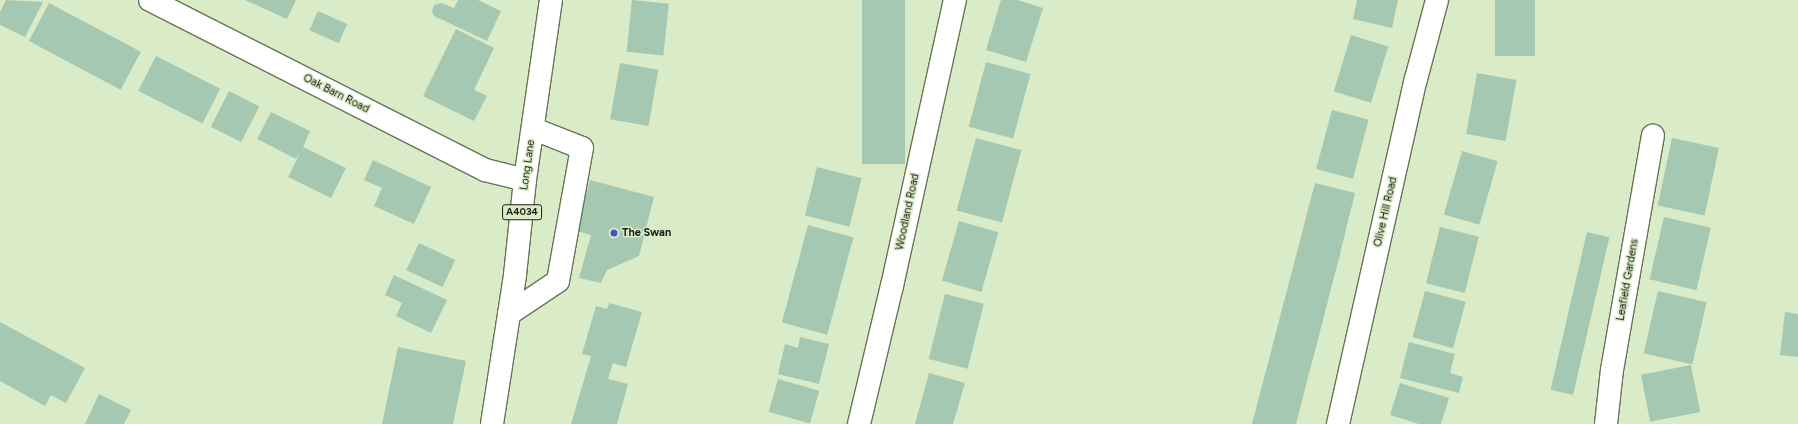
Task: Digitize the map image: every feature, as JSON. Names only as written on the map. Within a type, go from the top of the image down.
[{"type":"street","name":"Oak Barn Road","points":[[150,0],[485,170],[525,180]]},
{"type":"street","name":"Long Lane","points":[[492,424],[509,314],[525,180],[534,129],[551,0]]},
{"type":"street","name":"Woodland Road","points":[[859,424],[955,0]]},
{"type":"street","name":"Olive Hill Road","points":[[1338,424],[1416,79],[1437,0]]},
{"type":"street","points":[[509,314],[558,281],[582,148],[534,129]]},
{"type":"street","name":"Leafield Gardens","points":[[1606,424],[1612,370],[1653,136]]},
{"type":"building","points":[[6,0],[43,2],[25,37],[0,25],[0,12]]},
{"type":"building","points":[[245,0],[296,0],[287,19]]},
{"type":"building","points":[[458,0],[478,0],[501,11],[487,41],[434,16],[432,11],[434,5],[441,3],[454,8]]},
{"type":"building","points":[[632,0],[669,4],[663,56],[627,52]]},
{"type":"building","points":[[862,0],[905,0],[905,164],[862,164]]},
{"type":"building","points":[[1001,0],[1017,0],[1043,8],[1026,62],[986,50]]},
{"type":"building","points":[[1357,0],[1398,0],[1392,28],[1353,19]]},
{"type":"building","points":[[1495,0],[1535,0],[1535,56],[1495,56]]},
{"type":"building","points":[[49,3],[141,52],[121,90],[29,41]]},
{"type":"building","points":[[318,11],[347,24],[339,43],[309,30]]},
{"type":"building","points":[[456,29],[494,48],[474,90],[487,96],[474,121],[423,96]]},
{"type":"building","points":[[1351,35],[1388,46],[1371,103],[1334,91]]},
{"type":"building","points":[[156,56],[220,89],[202,123],[138,91]]},
{"type":"building","points":[[986,62],[1030,74],[1013,139],[969,127]]},
{"type":"building","points":[[620,63],[658,70],[649,126],[610,119]]},
{"type":"building","points":[[1477,73],[1516,80],[1506,141],[1466,134]]},
{"type":"building","points":[[229,91],[259,106],[241,142],[211,127]]},
{"type":"building","points":[[1332,110],[1369,120],[1353,179],[1316,169]]},
{"type":"building","points":[[271,112],[310,131],[303,147],[346,168],[331,198],[288,177],[301,151],[296,159],[257,139]]},
{"type":"building","points":[[976,138],[1021,150],[1002,223],[957,210]]},
{"type":"building","points":[[1672,138],[1719,148],[1705,215],[1658,205]]},
{"type":"building","points":[[1462,151],[1498,161],[1479,225],[1444,214]]},
{"type":"building","points":[[373,160],[431,187],[414,224],[374,206],[382,188],[364,180]]},
{"type":"building","points":[[817,167],[862,178],[850,227],[805,216]]},
{"type":"building","name":"The Swan","points":[[590,180],[654,197],[639,256],[607,270],[601,283],[579,278],[591,235],[576,231]]},
{"type":"building","points":[[1315,183],[1355,193],[1296,424],[1252,424]]},
{"type":"building","points":[[1664,217],[1711,228],[1696,290],[1650,279]]},
{"type":"building","points":[[959,221],[998,232],[981,292],[942,281]]},
{"type":"building","points":[[808,225],[853,237],[827,335],[782,323]]},
{"type":"building","points":[[1440,227],[1479,237],[1465,293],[1426,283]]},
{"type":"building","points":[[1587,232],[1609,237],[1573,395],[1551,390]]},
{"type":"building","points":[[419,243],[455,260],[443,287],[406,270]]},
{"type":"building","points":[[394,275],[447,300],[431,333],[396,316],[402,303],[385,295]]},
{"type":"building","points":[[1425,291],[1466,302],[1453,348],[1413,337]]},
{"type":"building","points":[[1658,291],[1707,302],[1692,365],[1644,353]]},
{"type":"building","points":[[945,294],[984,304],[968,369],[929,359]]},
{"type":"building","points":[[609,303],[642,312],[626,367],[613,363],[608,379],[628,384],[617,424],[571,424],[591,356],[582,354],[596,306],[607,309]]},
{"type":"building","points":[[1785,312],[1798,314],[1798,357],[1780,355]]},
{"type":"building","points":[[0,322],[85,368],[66,403],[51,395],[45,406],[0,381]]},
{"type":"building","points":[[800,337],[829,344],[819,384],[778,374],[785,344],[798,348]]},
{"type":"building","points":[[1409,342],[1455,354],[1450,373],[1463,377],[1459,393],[1400,378]]},
{"type":"building","points":[[398,347],[466,361],[453,424],[382,424]]},
{"type":"building","points":[[1691,365],[1700,412],[1650,422],[1641,375]]},
{"type":"building","points":[[929,373],[965,383],[953,424],[915,424]]},
{"type":"building","points":[[778,379],[819,391],[810,424],[769,412]]},
{"type":"building","points":[[1400,383],[1449,398],[1441,424],[1419,424],[1390,415]]},
{"type":"building","points":[[99,394],[131,410],[124,424],[85,424]]},
{"type":"place","name":"The Swan","points":[[614,233]]}]
